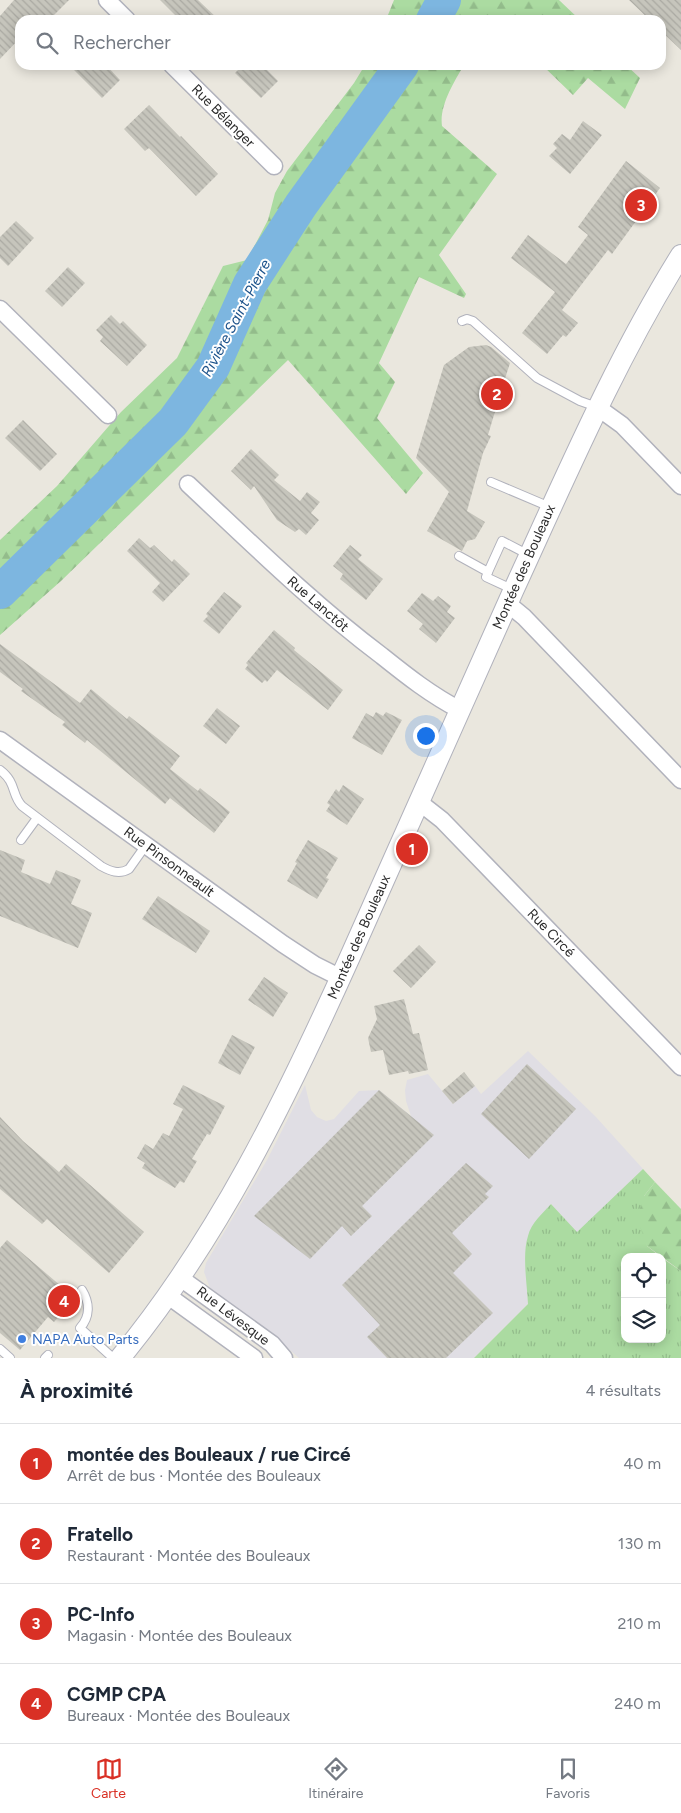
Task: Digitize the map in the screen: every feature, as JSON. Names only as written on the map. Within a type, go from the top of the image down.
[{"type":"street","points":[[107,0],[122,15]]},
{"type":"street","name":"Rue Bélanger","points":[[177,70],[274,166]]},
{"type":"street","name":"Montée des Bouleaux","points":[[120,1358],[168,1295],[224,1208],[271,1125],[341,978],[550,507],[597,407],[632,340],[681,255]]},
{"type":"street","points":[[0,309],[108,415]]},
{"type":"street","points":[[597,407],[622,425],[681,486]]},
{"type":"street","name":"Rue Lanctôt","points":[[188,484],[282,573],[349,632],[428,692],[460,710]]},
{"type":"street","points":[[511,597],[524,617],[681,780]]},
{"type":"street","name":"Rue Pinsonneault","points":[[0,740],[283,944],[315,965],[341,978]]},
{"type":"street","name":"Rue Circé","points":[[419,802],[442,820],[681,1067]]},
{"type":"street","name":"Rue Lévesque","points":[[179,1277],[272,1344],[284,1358]]},
{"type":"street","name":"Rue Lévesque","points":[[168,1295],[254,1358]]},
{"type":"lane","points":[[462,320],[473,321],[536,378],[580,401],[597,407]]},
{"type":"lane","points":[[491,482],[550,507]]},
{"type":"lane","points":[[511,597],[486,577],[502,541],[530,555]]},
{"type":"lane","points":[[459,556],[488,572]]},
{"type":"lane","points":[[0,770],[11,780],[18,802],[110,871],[125,872],[146,846]]},
{"type":"lane","points":[[22,840],[37,818]]},
{"type":"lane","points":[[82,1290],[85,1296],[88,1318],[80,1328],[113,1358]]},
{"type":"lane","points":[[0,1348],[10,1358]]},
{"type":"shaded area","points":[[528,1051],[596,1117],[643,1169],[577,1233],[551,1204],[526,1255],[528,1304],[474,1358],[299,1358],[273,1335],[210,1288],[204,1272],[206,1263],[267,1160],[305,1085],[311,1110],[317,1117],[326,1121],[334,1119],[359,1091],[379,1090],[411,1116],[406,1101],[405,1090],[407,1080],[428,1074],[453,1104],[475,1086],[481,1094]]},
{"type":"green space","points":[[394,0],[559,0],[575,15],[388,15]]},
{"type":"green space","points":[[362,70],[461,70],[445,102],[442,126],[497,174],[439,255],[466,294],[464,298],[419,277],[379,363],[395,382],[377,418],[423,473],[406,494],[288,360],[61,581],[0,635],[0,540],[57,486],[121,412],[177,358],[223,266],[247,260],[268,220],[275,193],[287,171]]},
{"type":"green space","points":[[547,70],[631,70],[640,78],[625,109],[588,78],[573,95]]},
{"type":"green space","points":[[643,1169],[655,1182],[644,1196],[647,1246],[656,1253],[621,1253],[621,1343],[666,1343],[666,1261],[681,1271],[681,1358],[474,1358],[528,1304],[525,1260],[526,1243],[534,1223],[551,1204],[577,1232]]},
{"type":"green space","points":[[655,1182],[681,1209],[681,1271],[666,1260],[666,1253],[657,1253],[647,1246],[637,1218],[644,1196]]},
{"type":"building","points":[[14,0],[69,0],[54,15],[15,15],[15,43],[0,59],[0,16]]},
{"type":"building","points":[[160,0],[198,0],[214,15],[175,15]]},
{"type":"building","points":[[629,0],[681,0],[681,50],[666,36],[666,15],[645,15]]},
{"type":"building","points":[[74,70],[111,70],[120,80],[102,98]]},
{"type":"building","points":[[238,70],[267,70],[278,81],[261,98],[235,73]]},
{"type":"building","points":[[149,105],[218,174],[196,196],[149,148],[145,151],[124,129]]},
{"type":"building","points":[[583,121],[602,135],[570,174],[549,156],[557,148],[553,144],[562,134],[570,140]]},
{"type":"building","points":[[626,161],[660,188],[612,254],[608,250],[562,310],[578,323],[566,337],[563,335],[547,354],[522,333],[555,292],[511,258],[528,235],[566,264],[588,235],[578,227]]},
{"type":"building","points":[[16,221],[34,238],[8,266],[0,258],[0,237]]},
{"type":"building","points":[[68,267],[85,283],[62,307],[45,291]]},
{"type":"building","points":[[111,315],[120,324],[123,321],[147,345],[127,366],[100,341],[103,337],[96,330]]},
{"type":"building","points":[[486,345],[510,363],[502,388],[505,388],[497,405],[488,435],[491,436],[483,453],[467,511],[485,522],[475,539],[467,541],[462,551],[427,531],[449,492],[416,458],[444,365],[469,347]]},
{"type":"building","points":[[23,420],[57,454],[40,471],[5,438]]},
{"type":"building","points":[[251,449],[279,475],[274,480],[300,501],[307,492],[320,502],[311,513],[319,520],[306,535],[299,529],[295,532],[277,520],[254,486],[251,490],[231,471]]},
{"type":"building","points":[[139,538],[150,548],[154,545],[172,562],[174,559],[190,574],[163,602],[152,592],[160,583],[127,551]]},
{"type":"building","points":[[350,545],[362,555],[358,559],[383,579],[366,600],[340,579],[343,574],[333,566]]},
{"type":"building","points":[[224,592],[242,606],[219,634],[203,621],[208,616],[206,614]]},
{"type":"building","points":[[422,593],[433,601],[438,596],[451,606],[447,612],[455,618],[436,643],[419,629],[423,624],[407,611]]},
{"type":"building","points":[[274,630],[295,648],[294,650],[343,690],[328,710],[277,670],[267,682],[265,680],[262,683],[245,669],[248,665],[246,663]]},
{"type":"building","points":[[0,644],[80,703],[91,689],[127,719],[129,716],[180,756],[170,769],[198,791],[200,788],[230,812],[214,833],[170,798],[165,804],[87,740],[85,743],[62,725],[65,722],[21,691],[23,689],[0,672]]},
{"type":"building","points":[[217,708],[240,726],[226,744],[203,726]]},
{"type":"building","points":[[376,712],[383,716],[386,712],[402,720],[382,755],[352,738],[366,713],[373,717]]},
{"type":"building","points":[[343,785],[364,799],[347,825],[326,811],[330,805],[327,803],[336,789],[339,792]]},
{"type":"building","points":[[308,840],[338,858],[326,878],[329,879],[317,899],[287,881],[297,863],[295,862]]},
{"type":"building","points":[[0,850],[25,860],[21,872],[50,884],[56,870],[81,880],[71,904],[92,913],[78,948],[0,916]]},
{"type":"building","points":[[158,896],[210,931],[196,953],[142,919]]},
{"type":"building","points":[[419,945],[436,962],[411,988],[393,971]]},
{"type":"building","points":[[264,977],[288,993],[273,1017],[248,1000]]},
{"type":"building","points":[[404,999],[413,1034],[419,1033],[428,1070],[409,1074],[408,1071],[389,1075],[383,1050],[371,1052],[368,1038],[377,1019],[374,1006]]},
{"type":"building","points":[[232,1035],[255,1047],[240,1075],[218,1063]]},
{"type":"building","points":[[527,1064],[576,1109],[529,1159],[481,1114]]},
{"type":"building","points":[[464,1072],[475,1086],[453,1104],[442,1091]]},
{"type":"building","points":[[183,1085],[225,1106],[210,1135],[207,1134],[192,1159],[197,1161],[184,1183],[180,1181],[175,1188],[142,1168],[145,1163],[137,1158],[145,1144],[153,1149],[163,1133],[169,1136],[183,1109],[173,1104]]},
{"type":"building","points":[[379,1090],[434,1135],[362,1206],[372,1216],[351,1236],[342,1226],[310,1259],[254,1216]]},
{"type":"building","points":[[0,1117],[23,1141],[59,1172],[66,1164],[144,1232],[109,1273],[47,1219],[42,1224],[0,1189]]},
{"type":"building","points":[[466,1163],[493,1186],[485,1194],[489,1197],[452,1233],[472,1254],[453,1273],[493,1313],[446,1358],[387,1358],[367,1337],[380,1325],[342,1285]]},
{"type":"building","points":[[7,1240],[75,1298],[54,1322],[48,1317],[20,1350],[0,1333],[0,1248]]},
{"type":"waterway","name":"Rivière Saint-Pierre","points":[[436,15],[444,0]]},
{"type":"waterway","name":"Rivière Saint-Pierre","points":[[0,592],[173,422],[213,367],[250,284],[301,205],[398,70]]},
{"type":"place","name":"PC-Info","points":[[641,205]]},
{"type":"place","name":"Fratello","points":[[497,394]]},
{"type":"place","name":"montée des Bouleaux / rue Circé","points":[[412,849]]},
{"type":"place","name":"CGMP CPA","points":[[64,1301]]},
{"type":"place","name":"NAPA Auto Parts","points":[[22,1339]]}]
